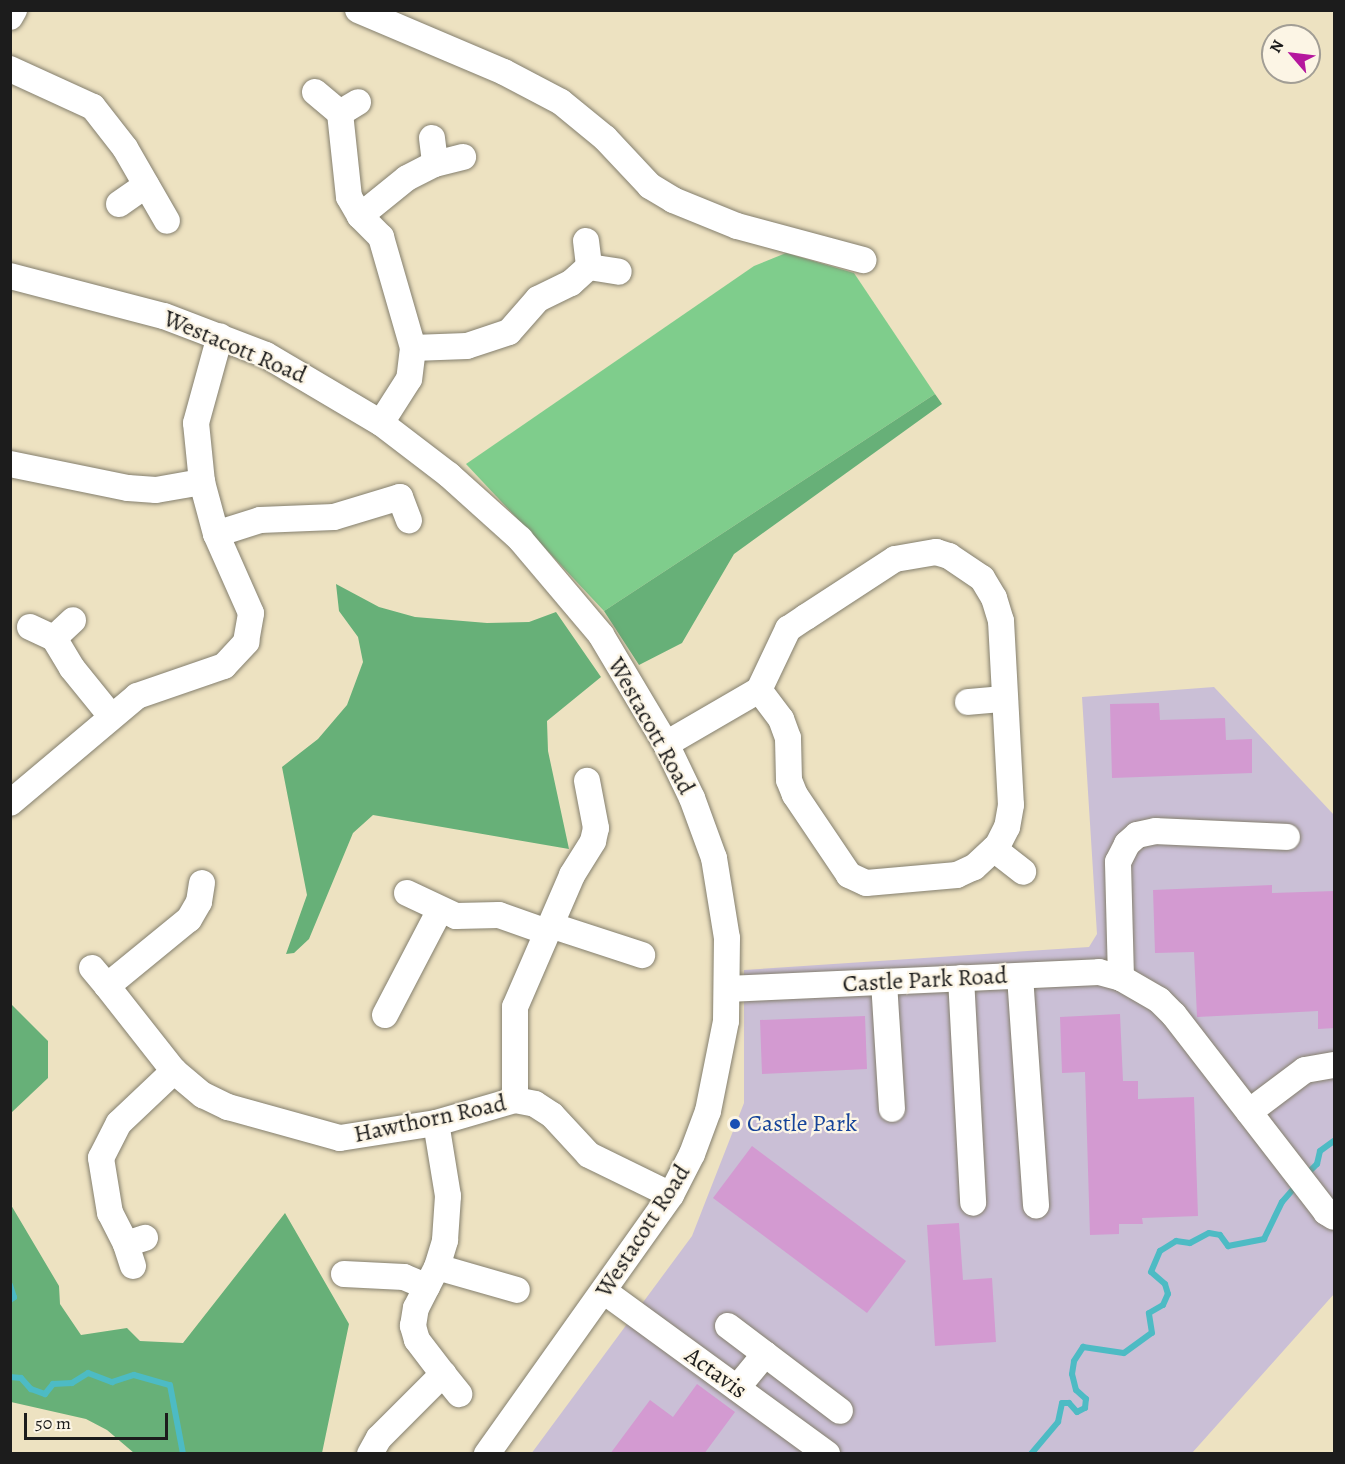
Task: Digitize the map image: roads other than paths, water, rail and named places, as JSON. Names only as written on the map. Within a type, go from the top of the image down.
[{"type":"street","points":[[10,17],[14,10]]},
{"type":"street","points":[[358,10],[504,72],[561,102],[605,138],[650,186],[673,200],[737,226],[863,260]]},
{"type":"street","points":[[10,69],[93,107],[107,121],[167,221]]},
{"type":"street","points":[[315,92],[349,107],[348,197],[360,216],[381,237],[413,348],[409,379],[381,423]]},
{"type":"street","points":[[432,138],[435,164]]},
{"type":"street","points":[[360,216],[407,178],[435,164],[463,157]]},
{"type":"street","points":[[119,204],[146,184]]},
{"type":"street","points":[[586,241],[589,267]]},
{"type":"street","points":[[413,348],[467,346],[491,341],[509,332],[538,299],[571,283],[589,267]]},
{"type":"street","points":[[589,267],[619,272]]},
{"type":"street","name":"Westacott Road","points":[[10,276],[96,296],[220,336],[324,385],[381,423],[486,505],[520,539],[601,635],[666,744],[714,858],[727,938],[727,989],[717,1080],[693,1154],[671,1195],[606,1292],[487,1454]]},
{"type":"street","points":[[10,803],[110,715],[153,688],[224,666],[246,642],[251,613],[216,534],[202,482],[196,423],[220,336]]},
{"type":"street","points":[[10,465],[128,488],[156,490],[202,482]]},
{"type":"street","points":[[216,534],[260,520],[334,518],[400,497],[409,520]]},
{"type":"street","points":[[666,744],[759,690],[788,629],[895,559],[936,552],[970,567],[994,598],[1001,621],[1011,805],[1007,827],[994,849],[974,867],[957,875],[866,883],[849,876],[795,795],[789,780],[788,738],[781,719],[759,690]]},
{"type":"street","points":[[54,638],[73,620]]},
{"type":"street","points":[[30,627],[54,638],[110,715]]},
{"type":"street","points":[[968,702],[1005,699]]},
{"type":"street","points":[[515,1100],[515,1007],[572,875],[594,841],[596,828],[587,781]]},
{"type":"street","points":[[1121,978],[1118,862],[1127,844],[1137,835],[1156,831],[1287,837]]},
{"type":"street","points":[[994,849],[1023,872]]},
{"type":"street","name":"Hawthorn Road","points":[[200,877],[199,902],[189,920],[99,977],[174,1071],[203,1095],[228,1107],[340,1138],[436,1123],[515,1100],[535,1104],[552,1115],[589,1155],[671,1195]]},
{"type":"street","points":[[407,893],[456,916],[499,915],[642,955]]},
{"type":"street","points":[[385,1015],[440,910]]},
{"type":"street","name":"Castle Park Road","points":[[727,989],[1099,972],[1121,978],[1159,1000],[1314,1197],[1335,1216]]},
{"type":"street","points":[[1020,976],[1036,1205]]},
{"type":"street","points":[[961,978],[973,1203]]},
{"type":"street","points":[[884,982],[892,1109]]},
{"type":"street","points":[[1249,1112],[1297,1074],[1335,1065]]},
{"type":"street","points":[[134,1249],[110,1213],[101,1158],[119,1123],[174,1071]]},
{"type":"street","points":[[436,1123],[448,1196],[445,1239],[432,1277],[416,1308],[413,1326],[417,1340],[459,1394]]},
{"type":"street","points":[[344,1274],[432,1277],[517,1290]]},
{"type":"street","name":"Actavis","points":[[606,1292],[827,1454]]},
{"type":"street","points":[[728,1326],[840,1411]]},
{"type":"street","points":[[737,1388],[765,1354]]},
{"type":"street","points":[[370,1454],[379,1438],[443,1374]]},
{"type":"waterway","points":[[1305,1176],[1317,1164],[1320,1151],[1334,1141]]},
{"type":"waterway","points":[[1031,1454],[1058,1422],[1062,1403],[1069,1403],[1077,1412],[1085,1408],[1086,1399],[1076,1390],[1072,1374],[1074,1361],[1083,1347],[1124,1353],[1152,1333],[1149,1313],[1163,1305],[1168,1294],[1165,1284],[1151,1272],[1160,1251],[1176,1241],[1190,1243],[1209,1233],[1220,1235],[1228,1246],[1264,1239],[1282,1202],[1296,1186]]},
{"type":"waterway","points":[[10,1285],[14,1297],[10,1300]]},
{"type":"waterway","points":[[10,1377],[21,1378],[31,1389],[45,1394],[53,1384],[72,1383],[88,1373],[112,1382],[134,1375],[170,1385],[183,1454]]},
{"type":"place","name":"Castle Park","points":[[735,1124]]}]
